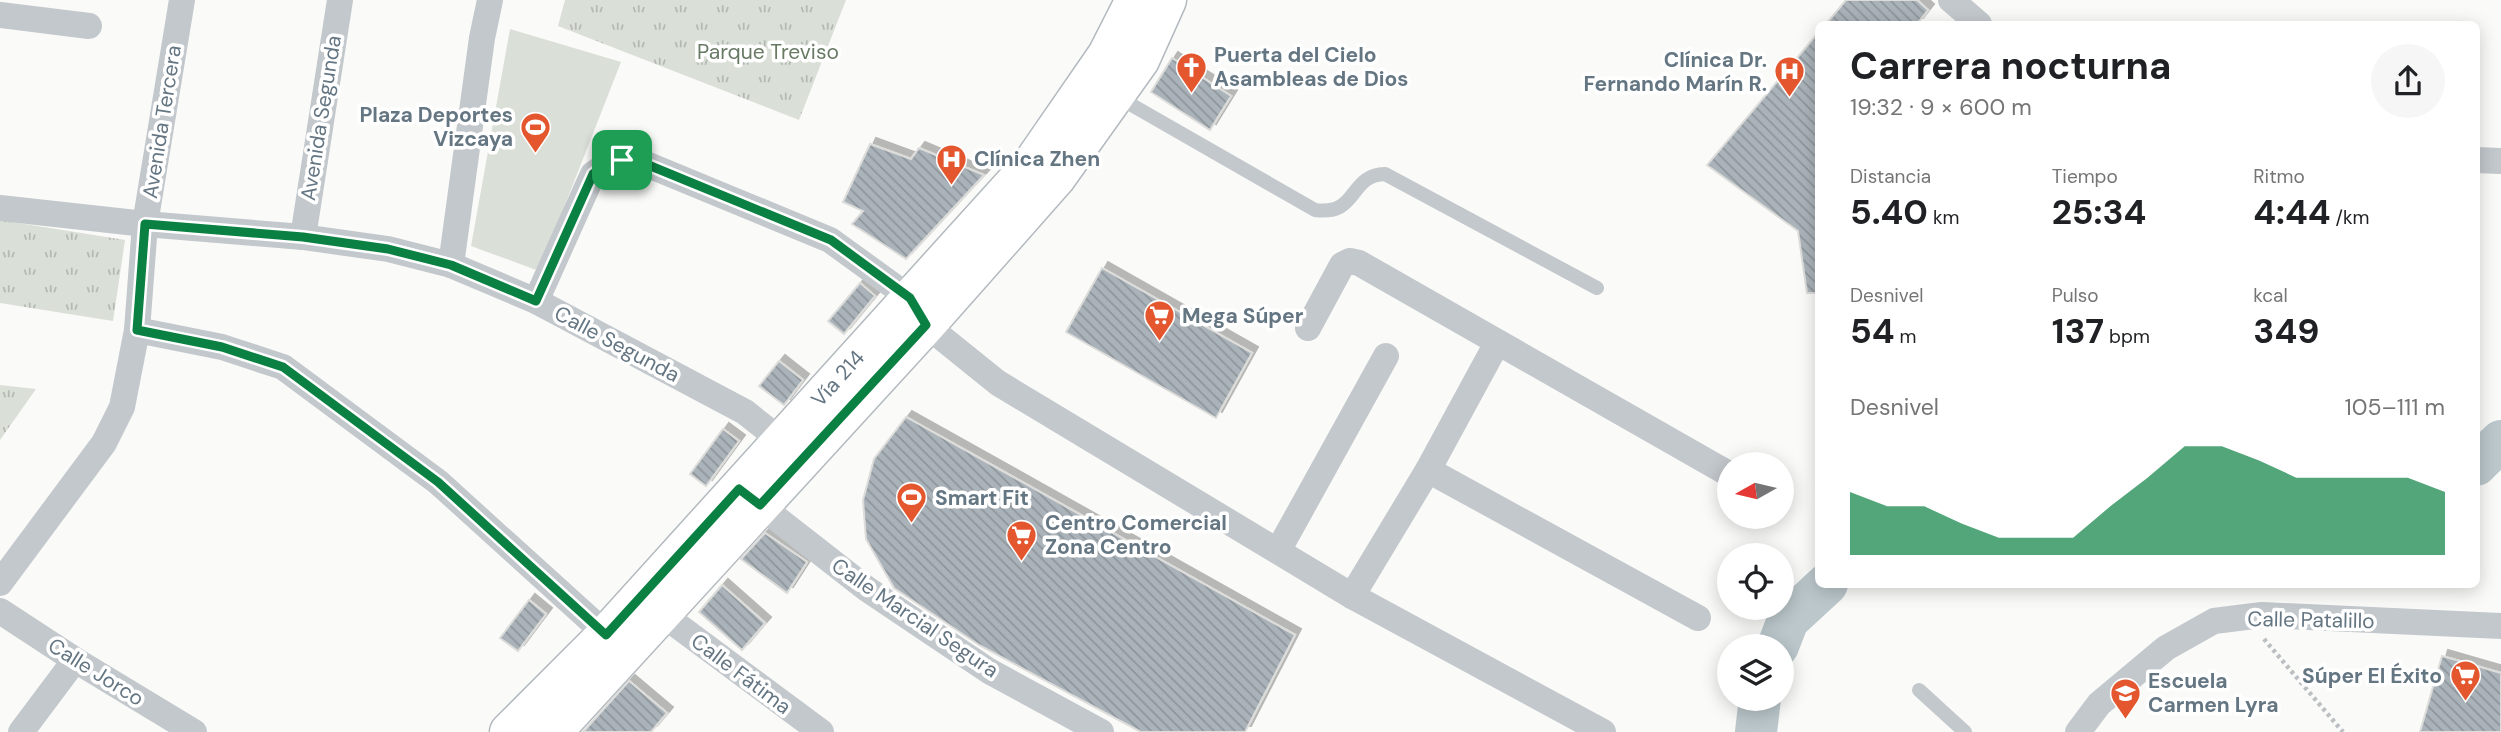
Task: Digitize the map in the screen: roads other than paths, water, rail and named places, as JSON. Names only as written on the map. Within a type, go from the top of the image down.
[{"type":"main road","name":"Vía 214","points":[[918,312],[1031,165],[1107,55],[1135,0]]},
{"type":"main road","name":"Vía 214","points":[[570,727],[616,643],[918,312],[1056,178],[1140,60],[1167,0]]},
{"type":"main road","name":"Vía 214","points":[[509,732],[616,643],[662,614],[750,497]]},
{"type":"street","name":"Avenida Tercera","points":[[0,583],[104,443],[121,407],[137,330],[145,224],[182,0]]},
{"type":"street","name":"Avenida Segunda","points":[[303,237],[340,0]]},
{"type":"street","points":[[451,265],[482,38],[491,0]]},
{"type":"street","points":[[1951,0],[1976,21]]},
{"type":"street","points":[[0,15],[29,10],[89,26]]},
{"type":"street","points":[[536,301],[593,174],[607,164],[622,160],[641,162],[831,240],[998,383],[1352,596],[1603,732]]},
{"type":"street","points":[[2480,160],[2501,161]]},
{"type":"street","name":"Calle Segunda","points":[[0,208],[145,224],[303,237],[388,249],[451,265],[536,301],[745,412],[792,449]]},
{"type":"street","points":[[1308,328],[1342,265],[1350,261],[1359,263],[1717,467]]},
{"type":"street","points":[[137,330],[222,347],[283,367],[438,482],[616,643]]},
{"type":"street","points":[[1352,596],[1428,470],[1497,343]]},
{"type":"street","points":[[1279,551],[1386,356]]},
{"type":"street","points":[[1428,470],[1698,618]]},
{"type":"street","name":"Calle Marcial Segura","points":[[750,497],[878,597],[989,671],[1101,732]]},
{"type":"street","name":"Calle Jorco","points":[[0,611],[194,732]]},
{"type":"street","name":"Calle Fátima","points":[[662,614],[821,732]]},
{"type":"street","name":"Calle Patalillo","points":[[2078,732],[2099,704],[2166,648],[2214,621],[2262,615],[2501,626]]},
{"type":"street","points":[[21,732],[75,660]]},
{"type":"lane","points":[[1114,96],[1315,209],[1330,212],[1342,207],[1365,179],[1375,174],[1385,174],[1597,288]]},
{"type":"lane","points":[[1919,690],[1965,732]]},
{"type":"waterway","points":[[2480,461],[2501,441]]},
{"type":"waterway","points":[[1783,634],[1788,620],[1823,588]]},
{"type":"waterway","points":[[1756,732],[1758,711]]},
{"type":"place","name":"Puerta del Cielo Asambleas de Dios","points":[[1191,94]]},
{"type":"place","name":"Clínica Dr. Fernando Marín R.","points":[[1790,99]]},
{"type":"place","name":"Plaza Deportes Vizcaya","points":[[536,154]]},
{"type":"place","name":"Clínica Zhen","points":[[951,186]]},
{"type":"place","name":"Mega Súper","points":[[1159,343]]},
{"type":"place","name":"Smart Fit","points":[[912,525]]},
{"type":"place","name":"Centro Comercial Zona Centro","points":[[1022,562]]},
{"type":"place","name":"Súper El Éxito","points":[[2465,703]]},
{"type":"place","name":"Escuela Carmen Lyra","points":[[2125,720]]},
{"type":"park label","name":"Parque Treviso","points":[[768,52]]}]
